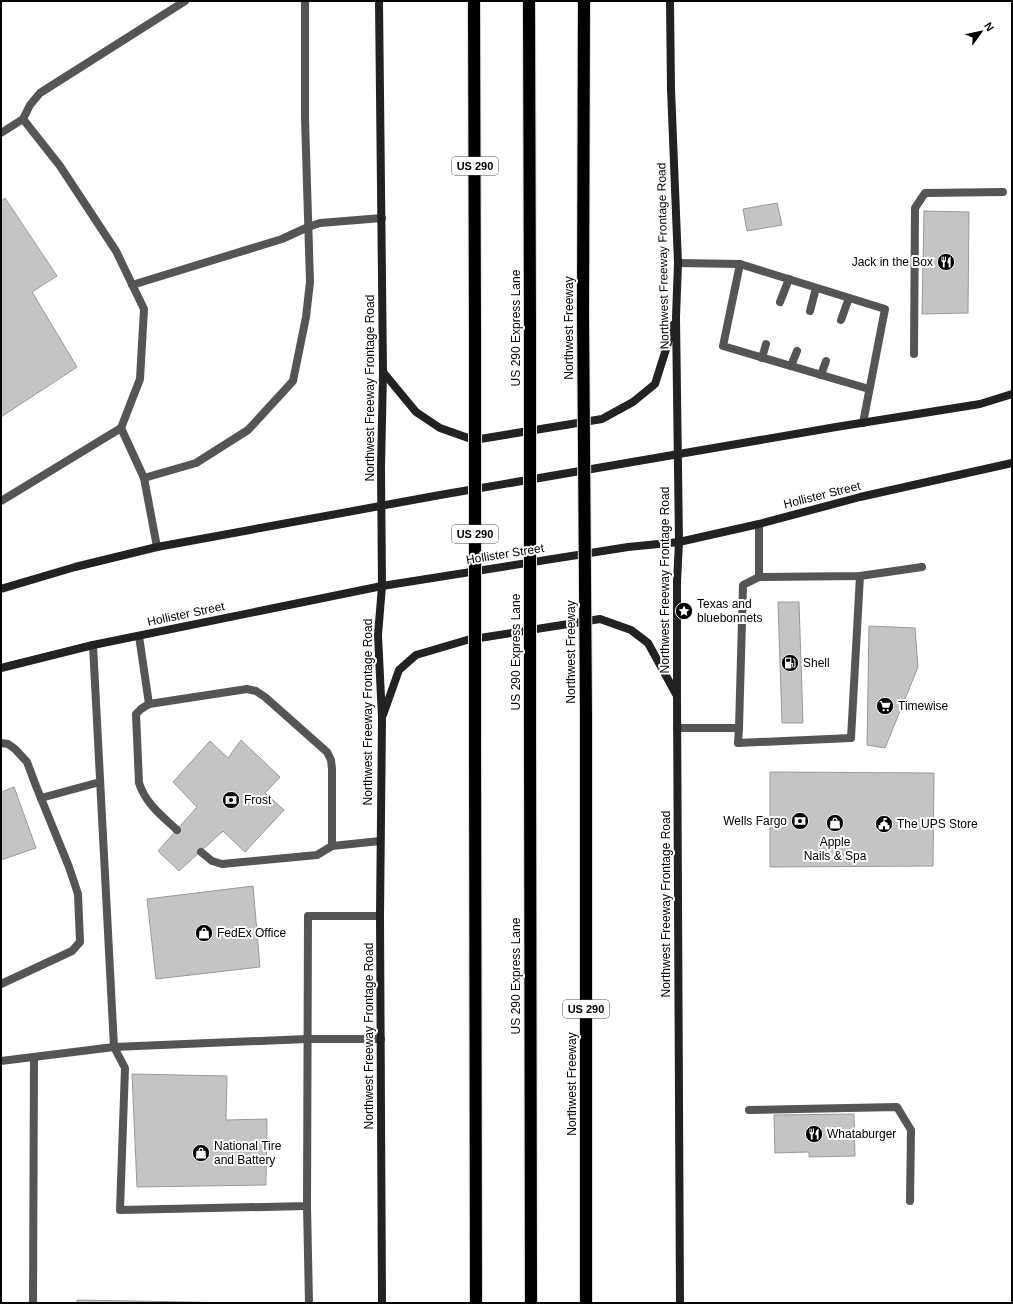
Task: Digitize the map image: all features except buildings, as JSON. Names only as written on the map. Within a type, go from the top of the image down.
[{"type":"highway","name":"US 290","points":[[474,1],[476,1303]]},
{"type":"highway","name":"US 290 Express Lane","points":[[529,1],[531,1303]]},
{"type":"highway","name":"Northwest Freeway","points":[[584,1],[583,313],[586,715],[586,1303]]},
{"type":"main road","name":"Northwest Freeway Frontage Road","points":[[379,1],[383,372],[381,468],[382,586],[378,635],[382,718],[380,841],[382,1303]]},
{"type":"main road","name":"Northwest Freeway Frontage Road","points":[[670,1],[671,89],[678,263],[676,317],[679,542],[677,582],[677,728],[678,1188],[680,1303]]},
{"type":"main road","points":[[383,372],[416,412],[440,428],[474,440],[602,420],[633,402],[655,384],[676,317]]},
{"type":"main road","points":[[1,589],[75,567],[157,547],[677,454],[980,404],[1012,394]]},
{"type":"main road","name":"Hollister Street","points":[[1,668],[93,645],[382,586],[628,547],[679,542],[760,524],[860,497],[1012,463]]},
{"type":"main road","points":[[382,718],[399,670],[416,655],[467,640],[600,619],[631,630],[648,643],[677,695]]},
{"type":"lane","points":[[1,133],[23,119],[30,105],[40,94],[185,1]]},
{"type":"lane","points":[[144,478],[196,463],[248,430],[293,381],[306,318],[310,282],[305,119],[305,1]]},
{"type":"lane","points":[[1,501],[121,428],[140,379],[144,309],[116,252],[60,166],[23,119]]},
{"type":"lane","points":[[914,354],[915,208],[925,193],[1002,192]]},
{"type":"lane","points":[[132,284],[282,239],[320,222],[382,218]]},
{"type":"lane","points":[[678,263],[740,264],[885,309],[863,423]]},
{"type":"lane","points":[[740,264],[723,346],[869,390]]},
{"type":"lane","points":[[780,302],[789,279]]},
{"type":"lane","points":[[810,311],[816,288]]},
{"type":"lane","points":[[841,320],[849,298]]},
{"type":"lane","points":[[762,358],[766,344]]},
{"type":"lane","points":[[791,366],[797,351]]},
{"type":"lane","points":[[821,375],[826,361]]},
{"type":"lane","points":[[121,428],[144,478],[157,547]]},
{"type":"lane","points":[[759,577],[760,524]]},
{"type":"lane","points":[[860,576],[851,738],[738,743],[743,585],[759,577],[860,576],[922,567]]},
{"type":"lane","points":[[139,636],[149,704]]},
{"type":"lane","points":[[93,645],[114,1047],[125,1068],[120,1210],[307,1206]]},
{"type":"lane","points":[[177,830],[149,804],[142,793],[139,783],[136,714],[149,704],[247,689],[256,691],[265,697],[327,752],[331,760],[332,846]]},
{"type":"lane","points":[[677,728],[738,728]]},
{"type":"lane","points":[[1,743],[8,744],[15,749],[27,762],[69,867],[78,894],[80,942],[72,951],[1,984]]},
{"type":"lane","points":[[41,798],[100,782]]},
{"type":"lane","points":[[201,852],[212,861],[222,864],[317,854],[332,846],[380,841]]},
{"type":"lane","points":[[308,1303],[308,916],[380,916]]},
{"type":"lane","points":[[1,1061],[114,1047],[307,1039],[381,1040]]},
{"type":"lane","points":[[33,1303],[34,1057]]},
{"type":"lane","points":[[749,1110],[897,1107],[911,1130],[910,1201]]},
{"type":"place","name":"Jack in the Box","points":[[946,262]]},
{"type":"place","name":"Texas and bluebonnets","points":[[684,611]]},
{"type":"place","name":"Shell","points":[[790,663]]},
{"type":"place","name":"Timewise","points":[[885,706]]},
{"type":"place","name":"Frost","points":[[231,800]]},
{"type":"place","name":"Wells Fargo","points":[[800,821]]},
{"type":"place","name":"Apple Nails & Spa","points":[[835,823]]},
{"type":"place","name":"The UPS Store","points":[[884,824]]},
{"type":"place","name":"FedEx Office","points":[[204,933]]},
{"type":"place","name":"Whataburger","points":[[814,1134]]},
{"type":"place","name":"National Tire and Battery","points":[[201,1153]]}]
